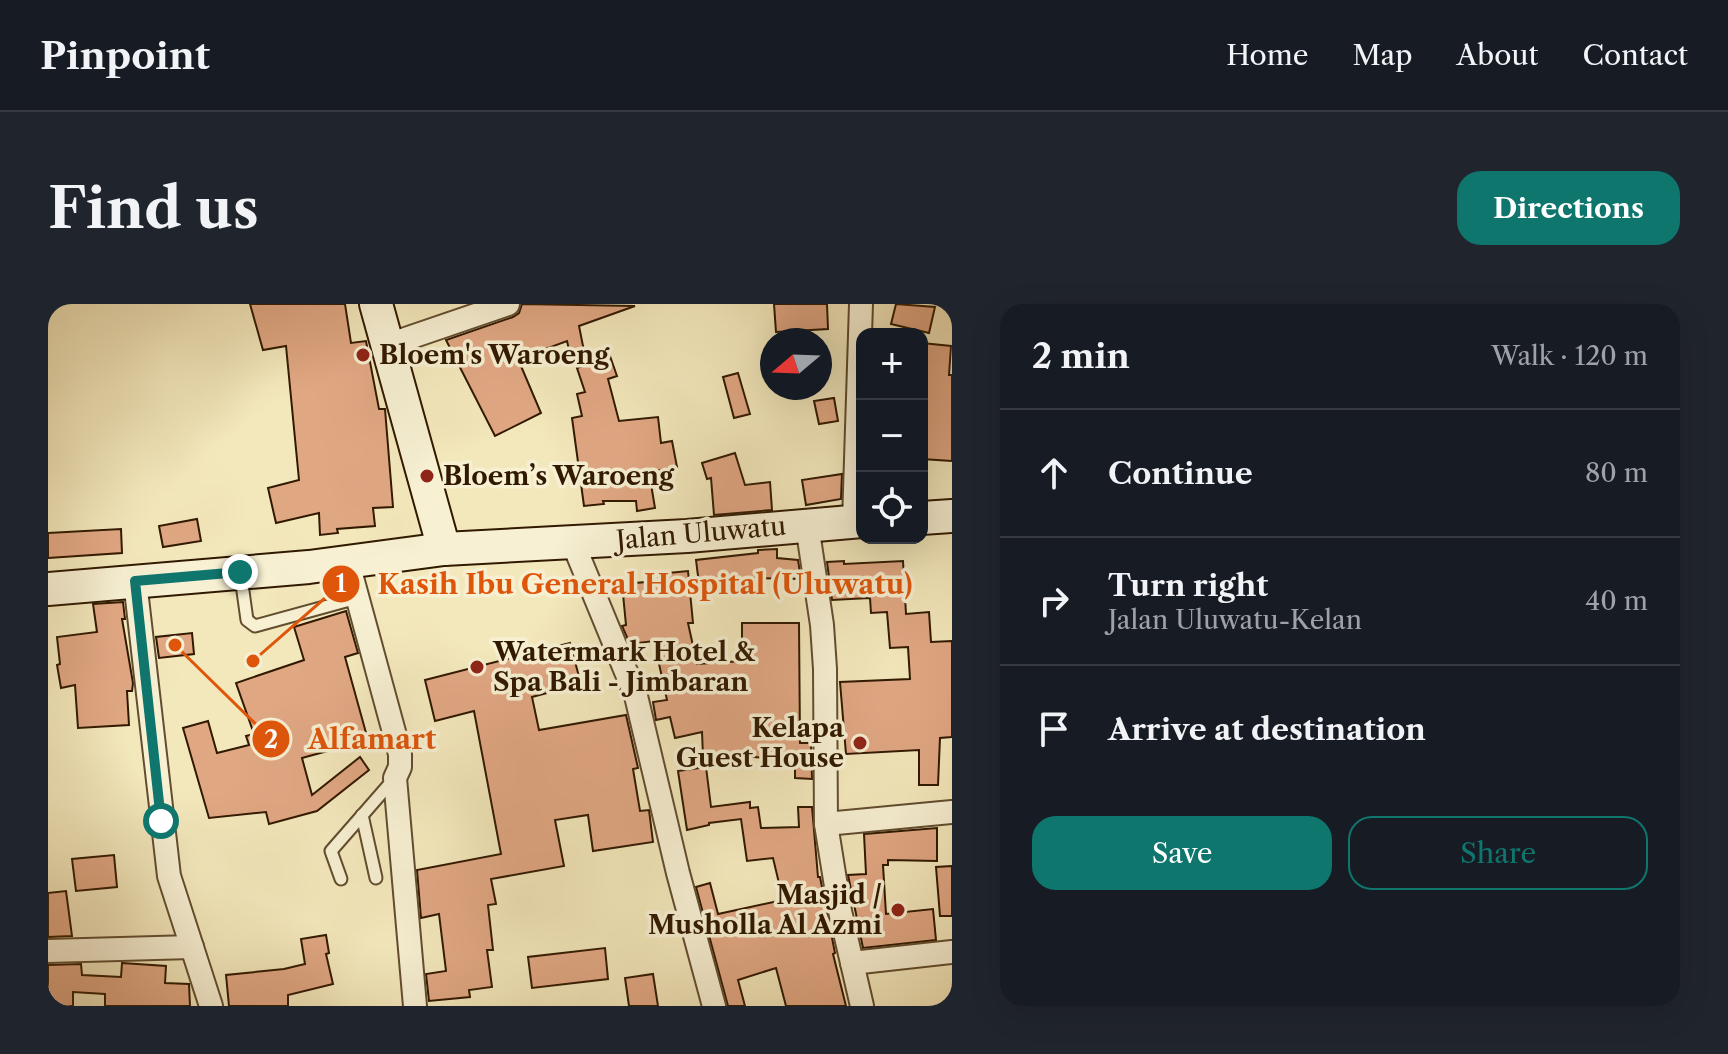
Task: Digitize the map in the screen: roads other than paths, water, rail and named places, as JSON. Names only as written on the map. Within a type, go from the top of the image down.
[{"type":"street","points":[[376,304],[444,549]]},
{"type":"street","points":[[388,345],[508,304]]},
{"type":"street","points":[[859,472],[861,304]]},
{"type":"street","points":[[928,518],[952,516]]},
{"type":"street","name":"Jalan Uluwatu","points":[[48,589],[348,563],[444,549],[687,536],[856,522]]},
{"type":"street","points":[[807,525],[822,625],[825,669],[826,824],[835,885],[862,1006]]},
{"type":"street","points":[[573,543],[636,696],[678,873],[714,1006]]},
{"type":"street","points":[[348,563],[400,754],[400,767],[395,778],[415,1006]]},
{"type":"street","points":[[135,581],[166,855],[174,895],[211,1006]]},
{"type":"street","points":[[826,824],[952,812]]},
{"type":"street","points":[[48,951],[192,947]]},
{"type":"street","points":[[852,963],[952,952]]},
{"type":"lane","points":[[240,572],[247,620],[255,626],[357,598]]},
{"type":"lane","points":[[341,879],[331,851],[395,778]]},
{"type":"lane","points":[[362,815],[376,878]]},
{"type":"place","name":"Bloem's Waroeng","points":[[363,355]]},
{"type":"place","name":"Bloem’s Waroeng","points":[[427,476]]},
{"type":"place","name":"Alfamart","points":[[175,645]]},
{"type":"place","name":"Kasih Ibu General Hospital (Uluwatu)","points":[[253,661]]},
{"type":"place","name":"Watermark Hotel & Spa Bali - Jimbaran","points":[[477,667]]},
{"type":"place","name":"Kelapa Guest House","points":[[860,743]]},
{"type":"place","name":"Masjid / Musholla Al Azmi","points":[[898,910]]}]
